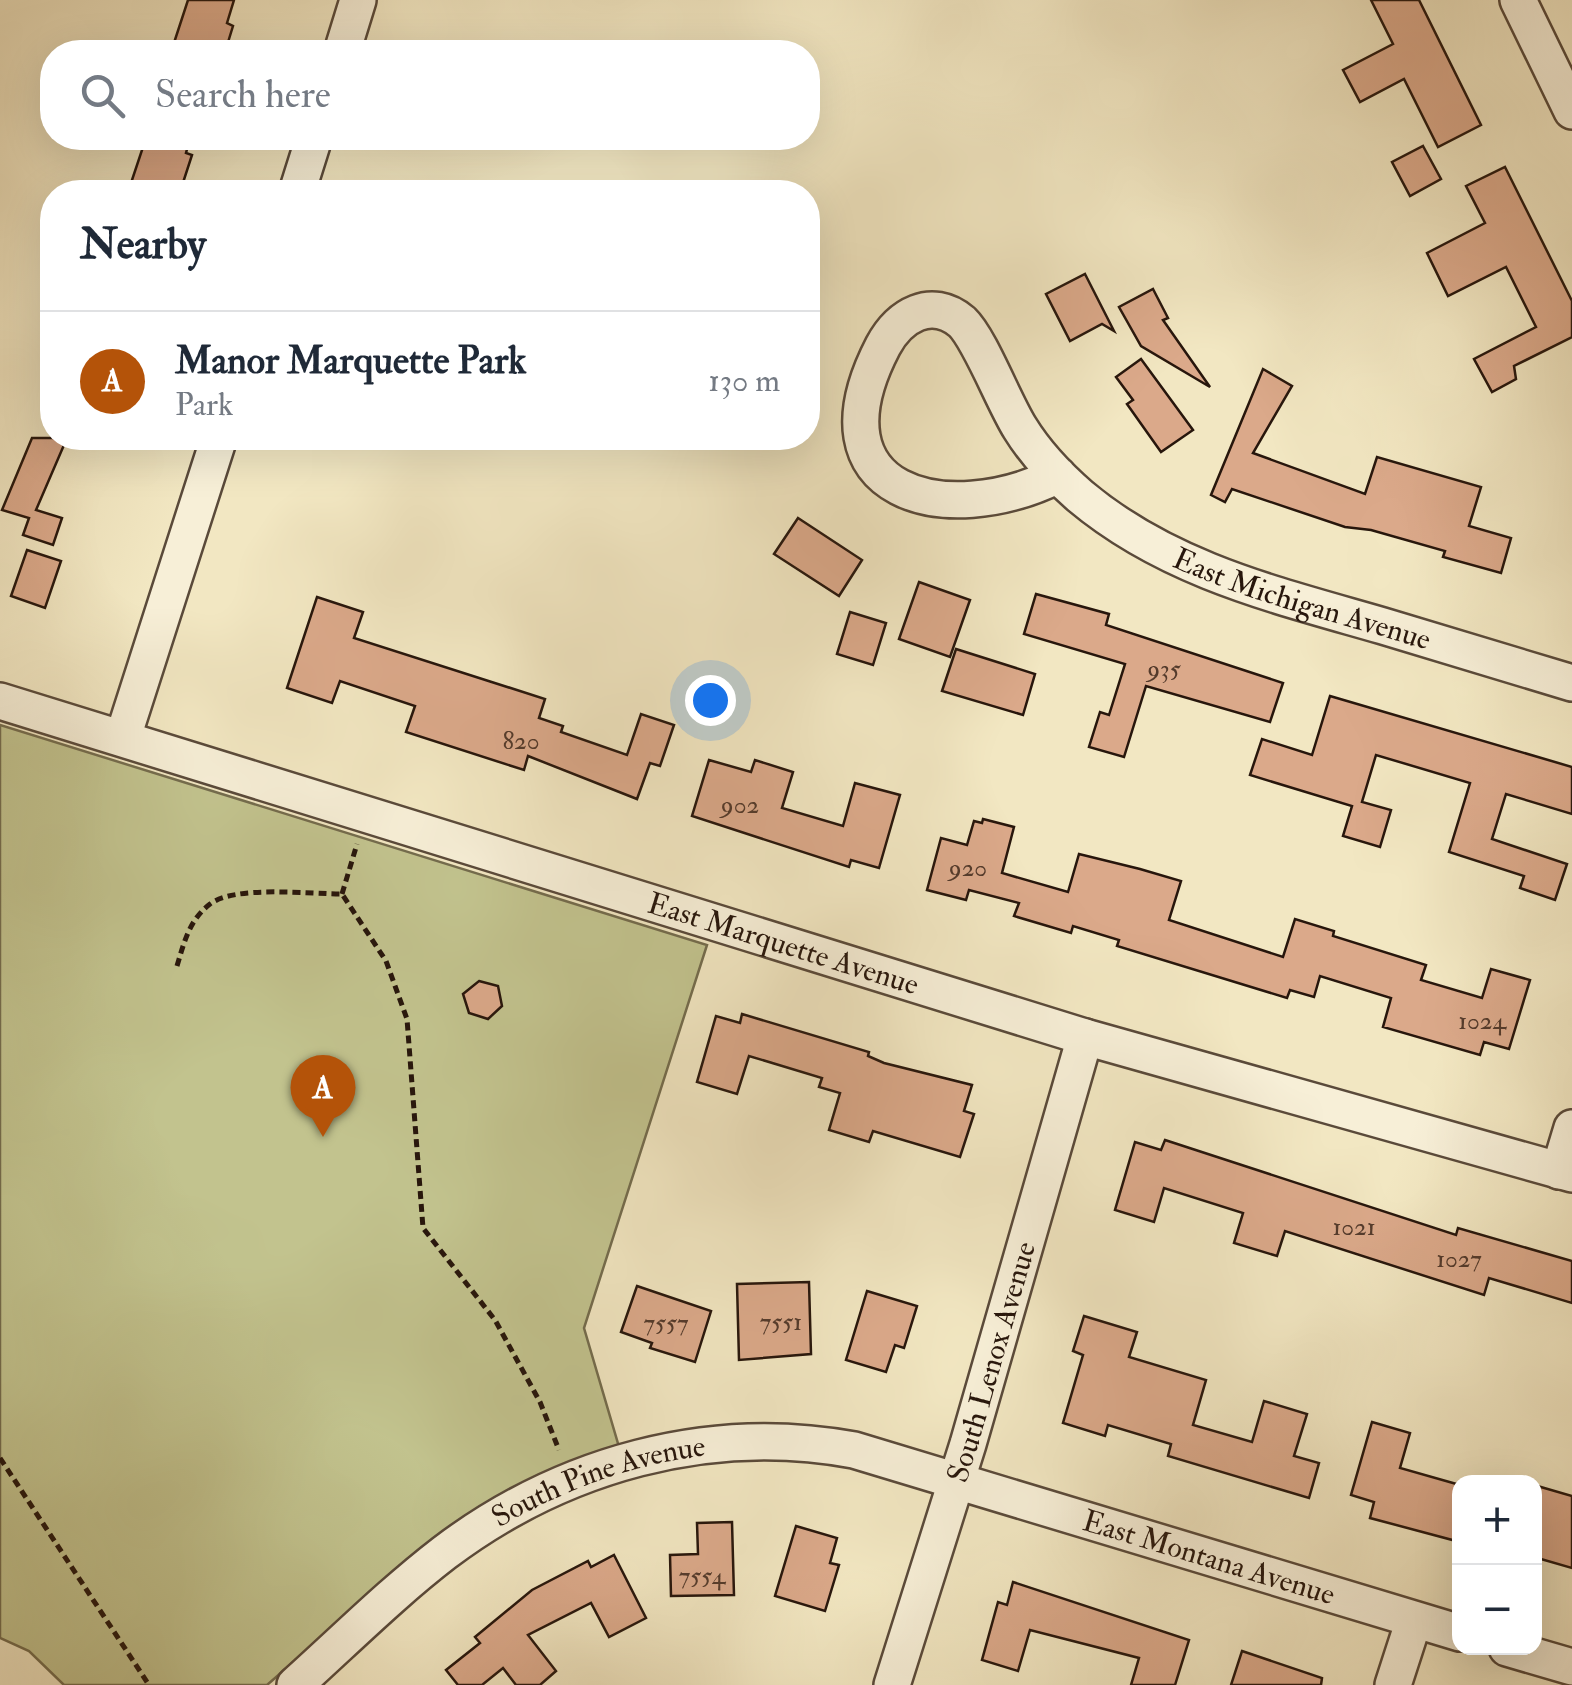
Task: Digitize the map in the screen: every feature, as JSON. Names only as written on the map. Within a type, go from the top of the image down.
[{"type":"street","points":[[346,40],[358,0]]},
{"type":"street","points":[[1518,0],[1572,111]]},
{"type":"street","points":[[301,180],[310,150]]},
{"type":"street","name":"East Michigan Avenue","points":[[1058,474],[1022,493],[960,504],[925,499],[898,488],[875,465],[861,426],[869,380],[892,330],[922,310],[939,310],[963,323],[1021,430],[1058,474],[1136,536],[1198,569],[1572,683]]},
{"type":"street","points":[[123,737],[215,450]]},
{"type":"street","name":"East Marquette Avenue","points":[[0,701],[1085,1036],[1566,1173]]},
{"type":"street","name":"South Lenox Avenue","points":[[892,1685],[957,1480],[1085,1036]]},
{"type":"street","points":[[1566,1173],[1572,1128]]},
{"type":"street","name":"South Pine Avenue","points":[[295,1685],[443,1554],[510,1510],[567,1482],[653,1452],[708,1444],[810,1442],[957,1480]]},
{"type":"street","name":"East Montana Avenue","points":[[957,1480],[1452,1631]]},
{"type":"street","points":[[1394,1685],[1414,1620]]},
{"type":"street","points":[[1531,1655],[1572,1667]]},
{"type":"path","points":[[342,894],[366,813]]},
{"type":"path","points":[[177,966],[188,930],[211,902],[262,892],[342,894]]},
{"type":"path","points":[[342,894],[386,960],[406,1020],[423,1228],[495,1320],[540,1402],[563,1462]]},
{"type":"path","points":[[0,1458],[149,1685]]},
{"type":"green space","points":[[0,725],[707,945],[584,1328],[619,1447],[568,1464],[474,1514],[388,1579],[267,1685],[64,1685],[29,1651],[0,1638]]},
{"type":"building","points":[[188,0],[234,0],[227,23],[233,26],[229,40],[175,40]]},
{"type":"building","points":[[1371,0],[1419,0],[1481,125],[1438,147],[1404,79],[1360,102],[1343,70],[1393,44]]},
{"type":"building","points":[[1423,146],[1441,179],[1410,196],[1392,162]]},
{"type":"building","points":[[142,150],[187,150],[192,155],[184,180],[132,180]]},
{"type":"building","points":[[1505,167],[1572,301],[1572,337],[1514,366],[1516,379],[1492,392],[1474,359],[1536,327],[1506,267],[1448,296],[1427,253],[1485,223],[1466,186]]},
{"type":"building","points":[[1085,274],[1114,331],[1102,324],[1070,341],[1046,294]]},
{"type":"building","points":[[1153,289],[1168,318],[1163,320],[1210,387],[1141,346],[1119,307]]},
{"type":"building","points":[[1141,359],[1193,430],[1161,452],[1127,404],[1133,400],[1116,377]]},
{"type":"building","points":[[1263,369],[1292,386],[1253,453],[1365,494],[1377,457],[1481,487],[1469,526],[1511,538],[1501,573],[1443,557],[1445,551],[1371,530],[1345,527],[1232,489],[1225,502],[1211,495]]},
{"type":"building","points":[[32,438],[40,438],[40,450],[62,450],[36,510],[62,518],[53,545],[23,535],[29,518],[2,510]]},
{"type":"building","points":[[798,518],[862,560],[839,596],[774,554]]},
{"type":"building","points":[[27,550],[61,561],[45,608],[11,596]]},
{"type":"building","points":[[919,582],[970,600],[950,657],[899,639]]},
{"type":"building","points":[[1036,594],[1109,614],[1106,625],[1283,683],[1270,722],[1146,686],[1124,757],[1089,747],[1100,712],[1109,715],[1125,664],[1024,634]]},
{"type":"building","points":[[317,597],[363,612],[354,638],[545,699],[539,718],[563,726],[561,732],[627,755],[641,714],[674,725],[660,766],[650,763],[637,799],[528,756],[524,770],[406,732],[415,706],[340,681],[332,703],[287,688]]},
{"type":"building","points":[[850,612],[886,623],[873,665],[837,654]]},
{"type":"building","points":[[956,649],[1035,674],[1023,715],[942,691]]},
{"type":"building","points":[[1330,696],[1572,767],[1572,814],[1506,794],[1492,839],[1567,864],[1555,900],[1520,888],[1524,876],[1449,852],[1470,783],[1376,755],[1362,802],[1391,810],[1380,847],[1343,836],[1352,806],[1250,775],[1262,739],[1312,755]]},
{"type":"building","points":[[709,760],[751,772],[755,760],[793,772],[782,808],[843,826],[855,783],[900,795],[879,868],[851,860],[849,867],[692,816]]},
{"type":"building","points":[[983,819],[1014,827],[1002,873],[1068,892],[1079,854],[1181,881],[1169,920],[1283,957],[1295,919],[1334,931],[1333,936],[1426,965],[1421,980],[1482,998],[1491,969],[1530,980],[1509,1049],[1484,1042],[1480,1055],[1383,1027],[1391,998],[1320,976],[1314,997],[1290,990],[1287,998],[1117,946],[1119,940],[1073,926],[1071,933],[1014,916],[1019,903],[969,890],[966,900],[927,890],[941,838],[967,845],[974,821],[982,823]]},
{"type":"building","points":[[479,981],[498,986],[502,1006],[488,1019],[469,1013],[463,994]]},
{"type":"building","points":[[742,1014],[869,1052],[868,1056],[884,1063],[972,1085],[964,1111],[974,1114],[960,1157],[873,1131],[869,1142],[829,1130],[840,1093],[819,1087],[822,1078],[749,1056],[737,1094],[697,1082],[716,1016],[740,1023]]},
{"type":"building","points":[[1165,1140],[1456,1235],[1458,1228],[1572,1261],[1572,1303],[1489,1278],[1484,1295],[1285,1231],[1277,1256],[1234,1243],[1243,1213],[1164,1188],[1154,1222],[1115,1210],[1135,1142],[1161,1150]]},
{"type":"building","points":[[809,1282],[811,1354],[739,1360],[737,1284]]},
{"type":"building","points":[[637,1286],[711,1311],[695,1362],[650,1348],[652,1343],[621,1332]]},
{"type":"building","points":[[867,1291],[917,1306],[904,1348],[895,1345],[886,1372],[846,1360]]},
{"type":"building","points":[[1084,1316],[1137,1332],[1129,1357],[1206,1380],[1193,1425],[1252,1442],[1264,1401],[1307,1414],[1294,1456],[1319,1463],[1309,1498],[1168,1456],[1171,1444],[1108,1425],[1105,1436],[1063,1423],[1083,1355],[1073,1351]]},
{"type":"building","points":[[1372,1422],[1410,1433],[1400,1468],[1452,1483],[1452,1540],[1370,1518],[1374,1502],[1351,1495]]},
{"type":"building","points":[[1542,1487],[1572,1496],[1572,1568],[1542,1559]]},
{"type":"building","points":[[732,1522],[734,1595],[671,1596],[670,1555],[698,1554],[697,1523]]},
{"type":"building","points":[[796,1526],[837,1538],[830,1563],[839,1565],[825,1611],[775,1596]]},
{"type":"building","points":[[614,1555],[646,1618],[609,1637],[591,1603],[528,1635],[556,1671],[540,1685],[516,1685],[503,1668],[482,1685],[458,1685],[446,1670],[480,1643],[475,1637],[532,1590],[588,1561],[591,1567]]},
{"type":"building","points":[[1013,1582],[1189,1640],[1175,1685],[1131,1685],[1139,1658],[1030,1630],[1018,1671],[982,1660],[998,1602],[1007,1605]]},
{"type":"building","points":[[1242,1651],[1322,1678],[1321,1685],[1231,1685]]},
{"type":"place","name":"Manor Marquette Park","points":[[323,1137]]}]
